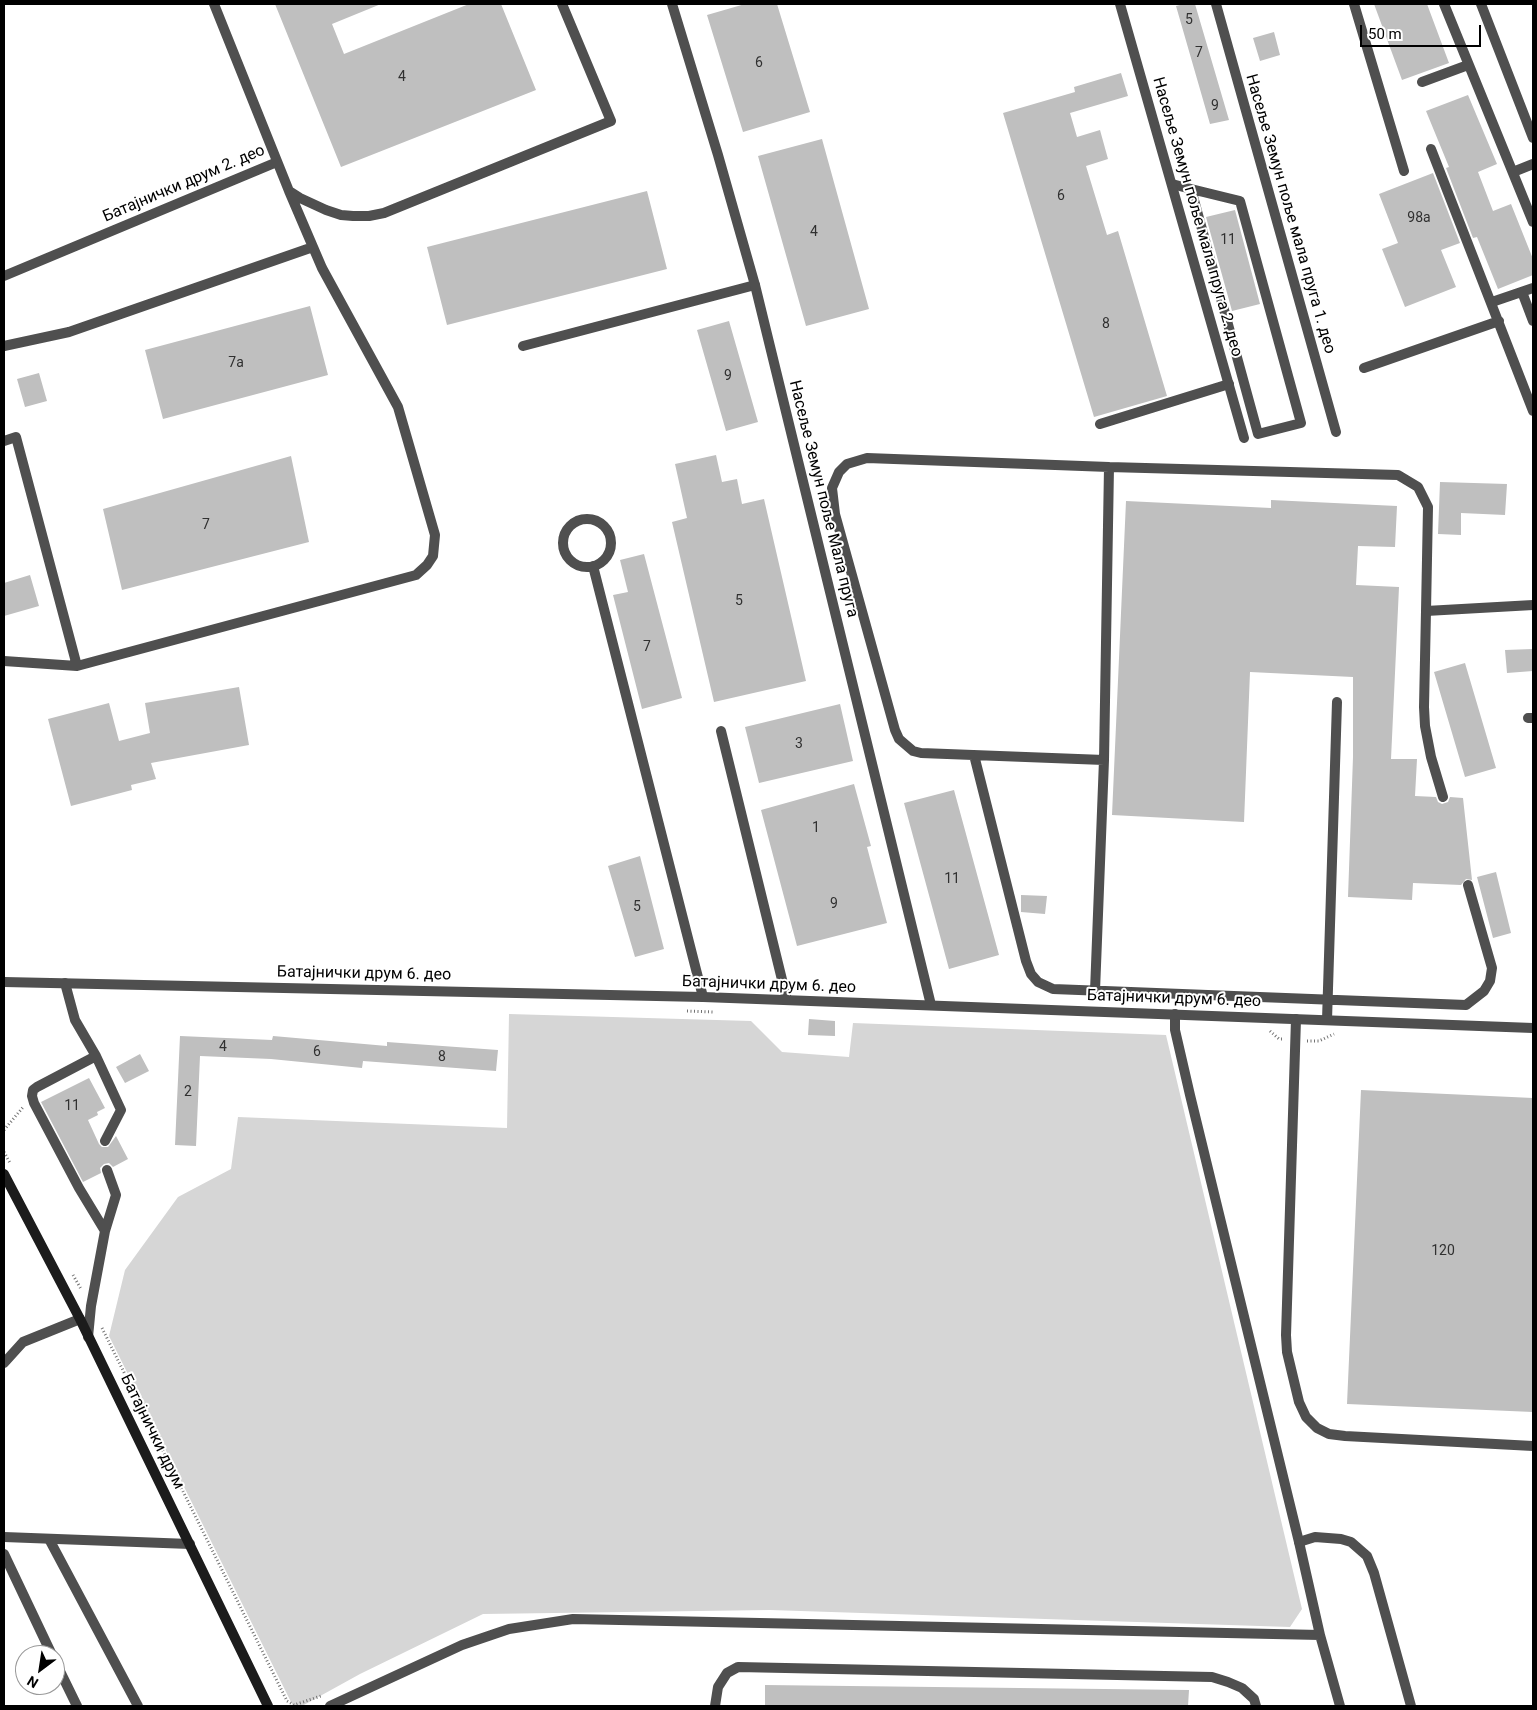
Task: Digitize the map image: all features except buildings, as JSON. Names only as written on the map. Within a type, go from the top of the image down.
[{"type":"main road","name":"Батајнички друм","points":[[4,1174],[80,1319],[268,1706]]},
{"type":"street","name":"Батајнички друм 2. део","points":[[4,276],[277,162],[214,4]]},
{"type":"street","points":[[290,191],[300,198],[341,215],[369,216],[384,213],[611,122],[562,4]]},
{"type":"street","name":"Насеље Земун поље Мала пруга","points":[[672,4],[718,154],[755,285],[931,1005]]},
{"type":"street","name":"Насеље Земун поље мала пруга 2. део","points":[[1120,4],[1244,438]]},
{"type":"street","name":"Насеље Земун поље мала пруга 1. део","points":[[1216,4],[1336,432]]},
{"type":"street","points":[[1354,4],[1404,171]]},
{"type":"street","points":[[1444,4],[1533,222]]},
{"type":"street","points":[[1481,4],[1533,138]]},
{"type":"street","points":[[1422,82],[1468,65]]},
{"type":"street","points":[[1431,149],[1533,411]]},
{"type":"street","points":[[4,661],[77,666],[416,574],[427,565],[433,556],[435,535],[398,407],[322,268],[277,162]]},
{"type":"street","points":[[1513,172],[1533,164]]},
{"type":"street","points":[[1172,184],[1240,201],[1301,423],[1258,434],[1191,189]]},
{"type":"street","points":[[4,346],[69,332],[313,247]]},
{"type":"street","points":[[523,346],[755,285]]},
{"type":"street","points":[[1492,302],[1533,288]]},
{"type":"street","points":[[1522,292],[1533,322]]},
{"type":"street","points":[[1364,368],[1499,320]]},
{"type":"street","points":[[1100,424],[1229,384]]},
{"type":"street","points":[[4,441],[16,437],[77,666]]},
{"type":"street","points":[[1104,760],[921,753],[906,747],[899,739],[894,730],[836,514],[832,488],[839,472],[847,464],[867,458],[1398,475],[1418,487],[1428,507],[1424,707],[1425,726],[1431,757],[1443,797]]},
{"type":"street","points":[[1095,991],[1104,760],[1109,467]]},
{"type":"street","points":[[580,519],[596,519],[608,529],[611,536],[612,544],[606,559],[592,566],[576,565],[564,553],[562,545],[566,529],[580,519]]},
{"type":"street","points":[[592,566],[703,997]]},
{"type":"street","points":[[1426,611],[1533,605]]},
{"type":"street","points":[[1327,1020],[1338,702]]},
{"type":"street","points":[[721,731],[787,1000]]},
{"type":"street","points":[[974,755],[1026,962],[1031,974],[1038,982],[1052,989],[1466,1005],[1475,1000],[1484,991],[1490,981],[1492,968],[1468,885]]},
{"type":"street","name":"Батајнички друм 6. део","points":[[4,982],[703,997],[1533,1028]]},
{"type":"street","points":[[65,983],[75,1020],[96,1056],[121,1110],[105,1141]]},
{"type":"street","points":[[1174,1014],[1175,1030],[1190,1095],[1320,1635],[1340,1706]]},
{"type":"street","points":[[1296,1018],[1286,1335],[1287,1352],[1299,1402],[1306,1417],[1317,1428],[1329,1434],[1533,1446]]},
{"type":"street","points":[[96,1056],[36,1087],[33,1090],[32,1096],[70,1171],[105,1231]]},
{"type":"street","points":[[88,1337],[91,1306],[105,1231],[116,1195],[107,1170]]},
{"type":"street","points":[[4,1363],[23,1342],[80,1319]]},
{"type":"street","points":[[4,1537],[190,1544]]},
{"type":"street","points":[[1299,1542],[1315,1537],[1341,1539],[1351,1542],[1367,1556],[1374,1573],[1411,1706]]},
{"type":"street","points":[[48,1538],[138,1706]]},
{"type":"street","points":[[4,1554],[47,1645]]},
{"type":"street","points":[[330,1706],[462,1645],[509,1629],[573,1619],[1320,1635]]},
{"type":"street","points":[[715,1706],[718,1687],[727,1673],[738,1667],[1212,1677],[1242,1688],[1254,1699],[1256,1706]]},
{"type":"street","points":[[65,1681],[77,1706]]},
{"type":"path","points":[[681,1011],[720,1012]]},
{"type":"path","points":[[4,1130],[32,1096]]},
{"type":"path","points":[[4,1152],[13,1169]]},
{"type":"path","points":[[72,1272],[91,1306],[287,1701],[294,1705],[322,1696]]},
{"type":"shaded area","points":[[509,1014],[751,1021],[782,1052],[849,1057],[853,1023],[1166,1035],[1302,1609],[1290,1627],[770,1610],[483,1614],[360,1674],[302,1706],[293,1706],[109,1336],[125,1270],[178,1197],[231,1169],[238,1117],[507,1128]]}]
